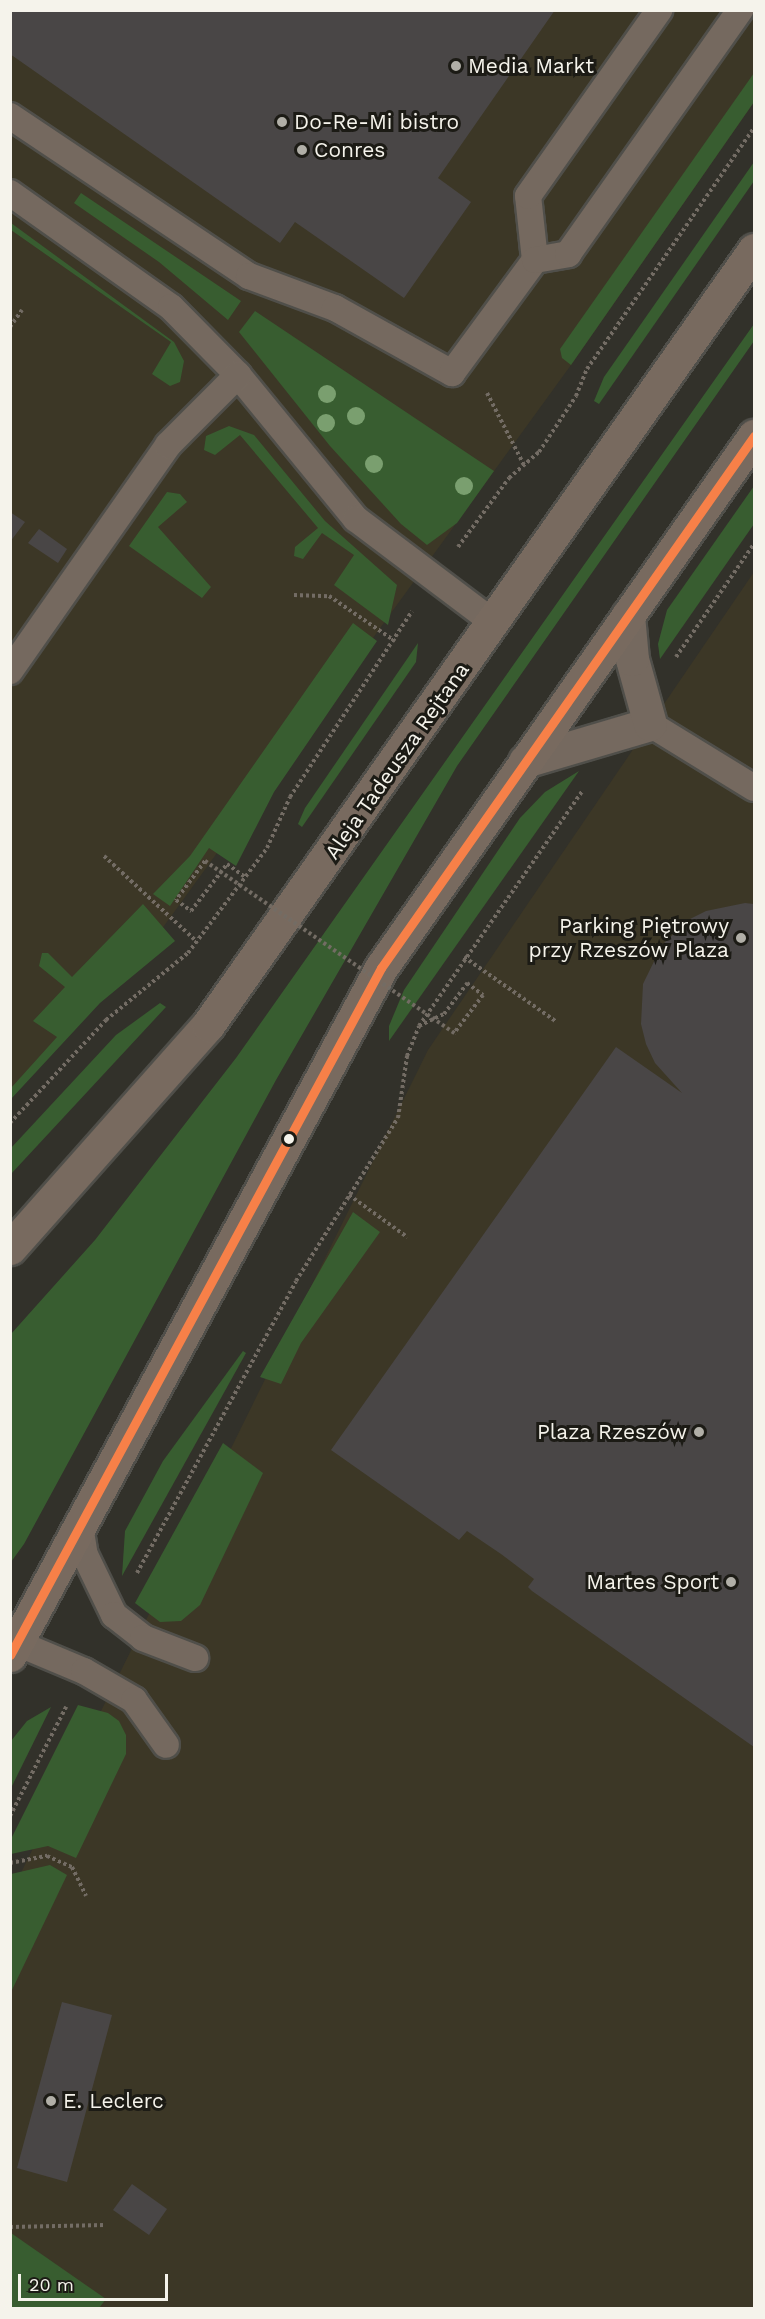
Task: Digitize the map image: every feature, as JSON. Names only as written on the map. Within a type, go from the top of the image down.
[{"type":"main road","name":"Aleja Tadeusza Rejtana","points":[[10,1248],[208,1025],[754,250]]},
{"type":"main road","points":[[13,1646],[381,968],[754,436]]},
{"type":"street","points":[[525,761],[650,724],[632,659],[628,615]]},
{"type":"lane","points":[[10,116],[249,276],[335,308],[452,373],[535,260],[528,196],[659,10]]},
{"type":"lane","points":[[535,260],[568,254],[740,10]]},
{"type":"lane","points":[[10,193],[171,307],[238,375],[356,519],[494,622]]},
{"type":"lane","points":[[10,671],[168,445],[238,375]]},
{"type":"lane","points":[[650,724],[754,788]]},
{"type":"lane","points":[[80,1525],[85,1555],[114,1615],[143,1638],[195,1658]]},
{"type":"lane","points":[[13,1646],[84,1671],[134,1700],[166,1745]]},
{"type":"path","points":[[456,549],[509,478],[545,442],[576,396],[587,369],[754,128]]},
{"type":"path","points":[[10,327],[22,310]]},
{"type":"path","points":[[467,353],[524,465]]},
{"type":"path","points":[[669,666],[754,544]]},
{"type":"path","points":[[294,595],[329,596],[395,641]]},
{"type":"path","points":[[10,1123],[106,1020],[188,953],[267,848],[290,797],[395,641],[413,609]]},
{"type":"path","points":[[114,1615],[296,1281],[398,1118],[407,1056],[419,1026],[464,956],[586,786]]},
{"type":"path","points":[[104,856],[196,941]]},
{"type":"path","points":[[244,877],[227,864],[190,911],[176,900],[205,861],[454,1033],[483,995],[467,983],[444,1014],[419,1026]]},
{"type":"path","points":[[464,956],[557,1022]]},
{"type":"path","points":[[349,1196],[407,1236]]},
{"type":"path","points":[[10,1816],[84,1671]]},
{"type":"path","points":[[10,1863],[47,1856],[72,1867],[86,1896]]},
{"type":"path","points":[[10,2227],[105,2225]]},
{"type":"shaded area","points":[[11,11],[754,11],[754,102],[571,365],[156,937],[11,1093]]},
{"type":"shaded area","points":[[754,572],[754,2308],[11,2308],[10,1895],[428,1050]]},
{"type":"green space","points":[[754,73],[754,102],[571,365],[562,358],[560,349]]},
{"type":"green space","points":[[754,162],[754,181],[599,404],[594,401],[604,377]]},
{"type":"green space","points":[[81,193],[241,301],[228,320],[159,262],[74,203]]},
{"type":"green space","points":[[11,223],[174,342],[184,361],[180,382],[170,386],[152,374],[171,342],[11,230]]},
{"type":"green space","points":[[255,311],[494,471],[457,523],[427,545],[401,524],[330,446],[239,332]]},
{"type":"green space","points":[[754,324],[754,341],[457,766],[276,1080],[24,1544],[11,1562],[11,1334],[95,1240],[236,1058]]},
{"type":"green space","points":[[229,426],[254,435],[325,521],[397,585],[388,625],[334,585],[354,555],[322,533],[303,559],[294,556],[295,547],[318,528],[240,435],[215,455],[204,450],[206,436]]},
{"type":"green space","points":[[754,486],[754,524],[660,659],[658,644],[667,610]]},
{"type":"green space","points":[[167,492],[180,494],[187,502],[158,527],[211,587],[202,598],[129,546]]},
{"type":"green space","points":[[353,623],[377,641],[274,792],[236,866],[209,848],[170,906],[153,894],[190,856]]},
{"type":"green space","points":[[418,643],[416,662],[302,827],[298,824],[305,808]]},
{"type":"green space","points":[[579,771],[389,1041],[389,1026],[404,990],[520,818],[545,792]]},
{"type":"green space","points":[[143,904],[175,941],[100,1003],[11,1099],[11,1088],[57,1037],[33,1021],[65,987],[39,966],[42,953],[48,953],[72,977]]},
{"type":"green space","points":[[160,1003],[166,1007],[11,1174],[11,1148],[116,1035]]},
{"type":"green space","points":[[353,1212],[380,1232],[301,1343],[281,1384],[260,1377]]},
{"type":"green space","points":[[243,1351],[246,1353],[122,1576],[125,1531],[163,1461]]},
{"type":"green space","points":[[223,1443],[263,1473],[200,1605],[181,1621],[160,1622],[135,1603]]},
{"type":"green space","points":[[78,1705],[108,1713],[119,1721],[126,1735],[126,1754],[76,1858],[48,1846],[11,1854],[11,1839]]},
{"type":"green space","points":[[51,1707],[11,1788],[11,1741],[27,1721]]},
{"type":"green space","points":[[50,1865],[67,1875],[11,1992],[11,1874]]},
{"type":"green space","points":[[11,2233],[106,2299],[99,2308],[11,2308]]},
{"type":"building","name":"Conres","points":[[10,10],[555,10],[438,178],[471,202],[404,298],[295,222],[280,243],[10,54]]},
{"type":"building","points":[[10,512],[25,522],[10,542]]},
{"type":"building","points":[[39,529],[67,549],[58,563],[28,543]]},
{"type":"building","points":[[745,903],[754,904],[754,1747],[532,1591],[528,1587],[534,1579],[501,1554],[467,1531],[459,1540],[331,1450],[616,1047],[682,1093],[655,1063],[646,1044],[641,1024],[643,984],[662,945],[688,920],[706,911]]},
{"type":"building","points":[[62,2002],[112,2015],[67,2182],[17,2168]]},
{"type":"building","points":[[132,2184],[167,2209],[149,2235],[113,2210]]},
{"type":"transit line","points":[[10,1655],[381,968],[754,436]]},
{"type":"place","name":"Media Markt","points":[[456,66]]},
{"type":"place","name":"Do-Re-Mi bistro","points":[[282,122]]},
{"type":"place","name":"Conres","points":[[302,150]]},
{"type":"place","name":"Parking Piętrowy przy Rzeszów Plaza","points":[[741,938]]},
{"type":"place","name":"Plaza Rzeszów","points":[[699,1432]]},
{"type":"place","name":"Martes Sport","points":[[731,1582]]},
{"type":"place","name":"E. Leclerc","points":[[51,2101]]}]
